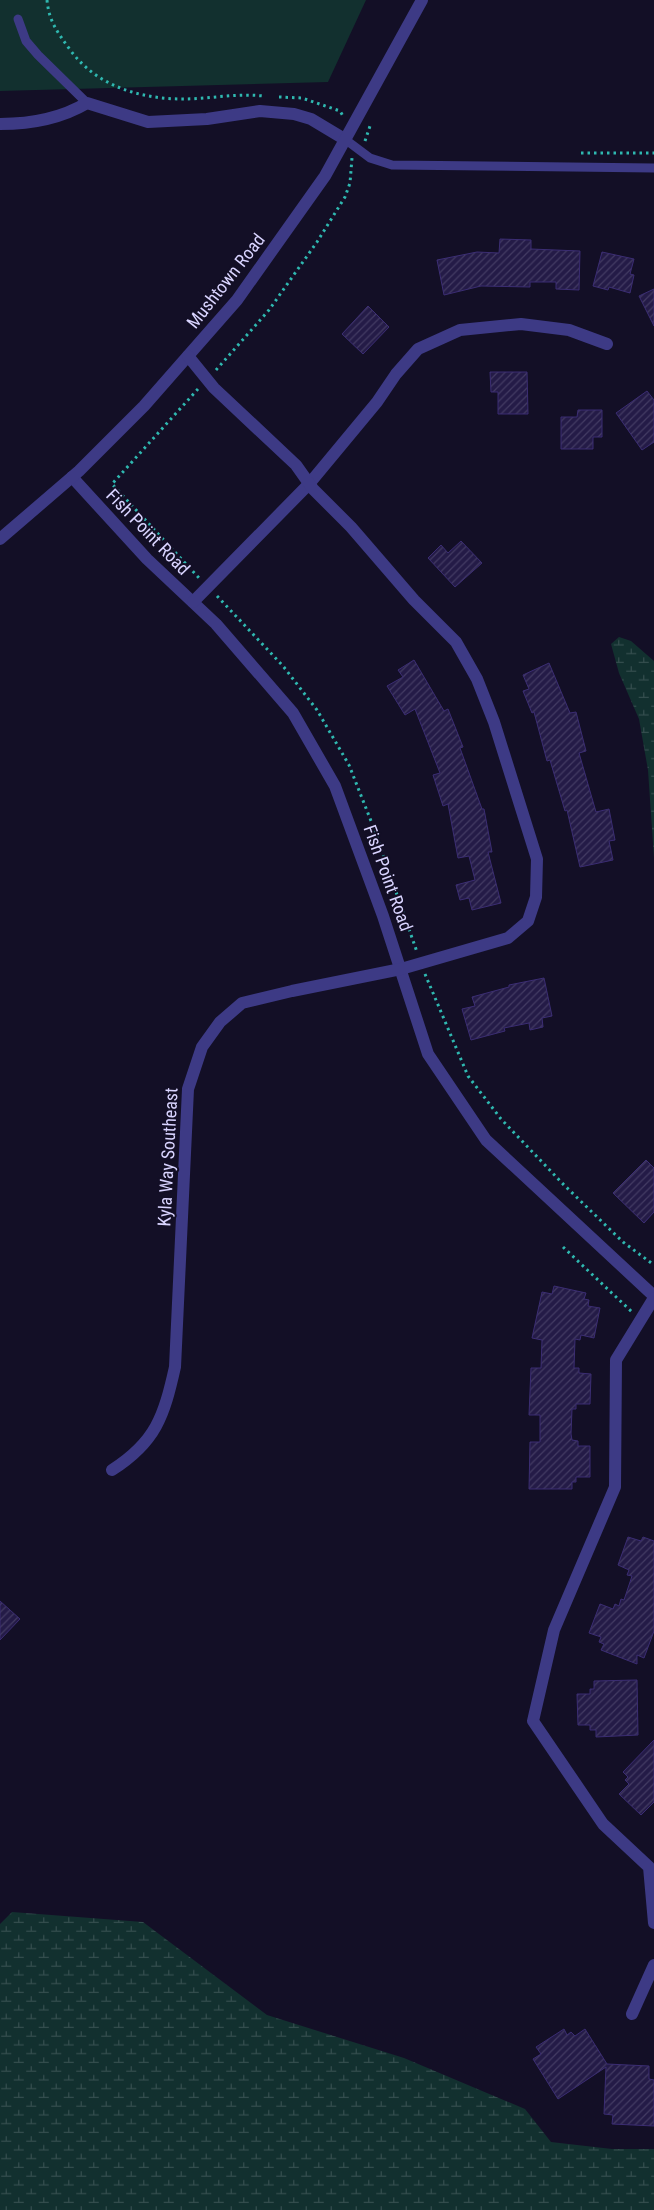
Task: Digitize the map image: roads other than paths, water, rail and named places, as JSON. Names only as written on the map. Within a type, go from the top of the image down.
[{"type":"street","name":"Mushtown Road","points":[[0,540],[72,477],[144,406],[237,300],[296,218],[346,140],[422,0]]},
{"type":"street","points":[[0,124],[28,124],[71,112],[87,103],[148,122],[207,119],[260,110],[294,114],[311,119],[346,140]]},
{"type":"street","points":[[193,602],[309,484],[418,349],[460,330],[521,324],[569,330],[607,344]]},
{"type":"street","name":"Kyla Way Southeast","points":[[112,1470],[132,1457],[156,1430],[168,1401],[175,1367],[188,1089],[202,1046],[220,1022],[242,1003],[401,969],[508,938],[528,921],[536,897],[537,859],[494,722],[477,679],[456,642],[414,600],[351,527],[309,484],[296,465],[207,380],[188,356]]},
{"type":"street","name":"Fish Point Road","points":[[72,477],[147,559],[216,624],[293,713],[336,786],[383,916],[428,1054],[486,1140],[654,1297]]},
{"type":"street","points":[[654,1297],[616,1360],[615,1487],[554,1630],[533,1721],[603,1824],[649,1867],[654,1923]]},
{"type":"street","points":[[632,2014],[654,1965]]},
{"type":"lane","points":[[18,19],[26,41],[87,103]]},
{"type":"lane","points":[[346,140],[370,158],[392,165],[654,168]]}]
